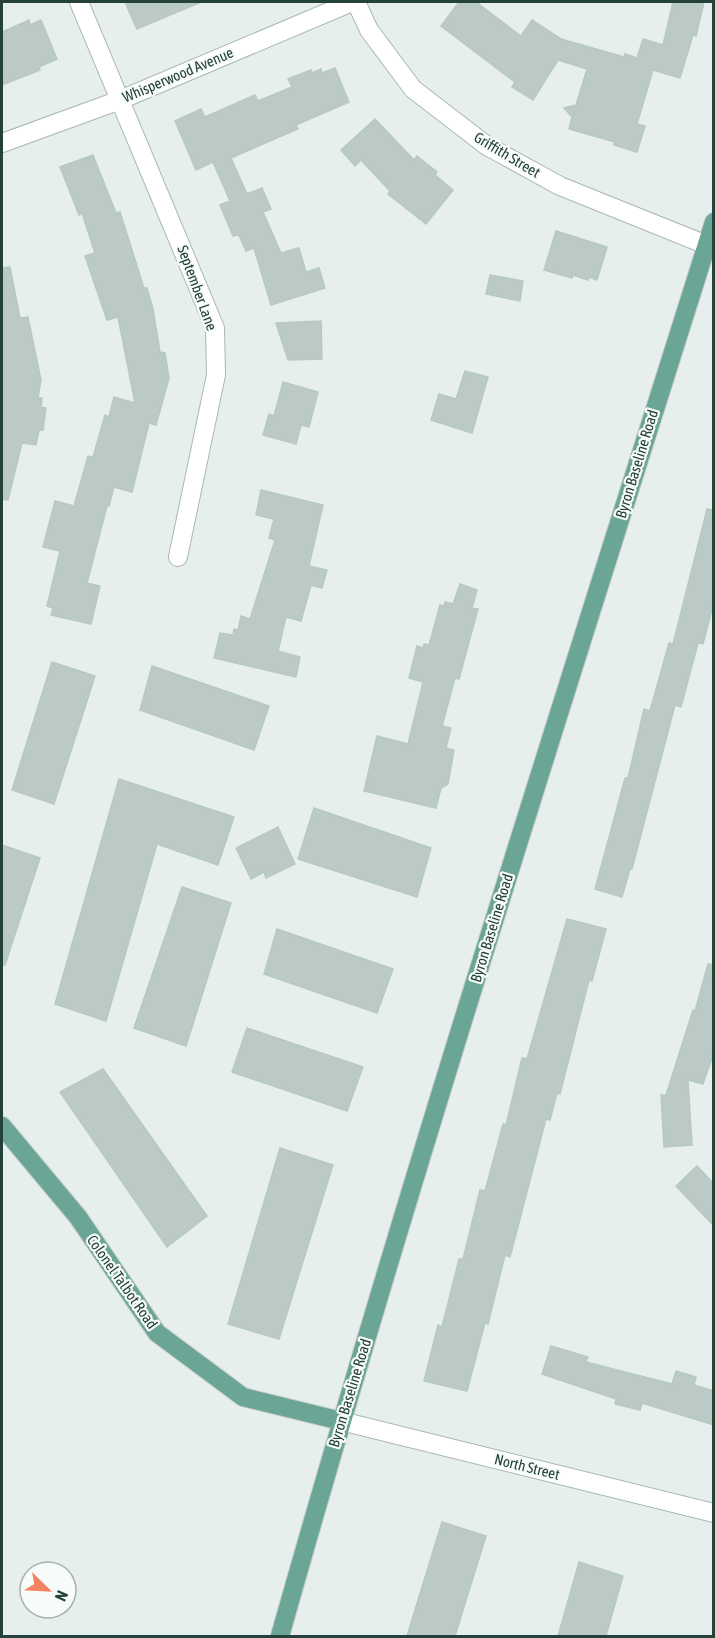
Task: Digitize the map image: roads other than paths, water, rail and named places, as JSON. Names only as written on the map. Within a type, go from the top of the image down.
[{"type":"main road","name":"Byron Baseline Road","points":[[279,1636],[340,1421],[500,900],[710,247],[714,222]]},
{"type":"main road","name":"Colonel Talbot Road","points":[[2,1126],[78,1217],[157,1333],[243,1397],[340,1421]]},
{"type":"street","name":"September Lane","points":[[79,2],[215,328],[216,375],[178,557]]},
{"type":"street","name":"Whisperwood Avenue","points":[[2,143],[120,100],[354,2]]},
{"type":"street","name":"Griffith Street","points":[[354,2],[369,30],[413,89],[487,146],[560,186],[710,247]]},
{"type":"street","name":"North Street","points":[[340,1421],[714,1513]]}]
